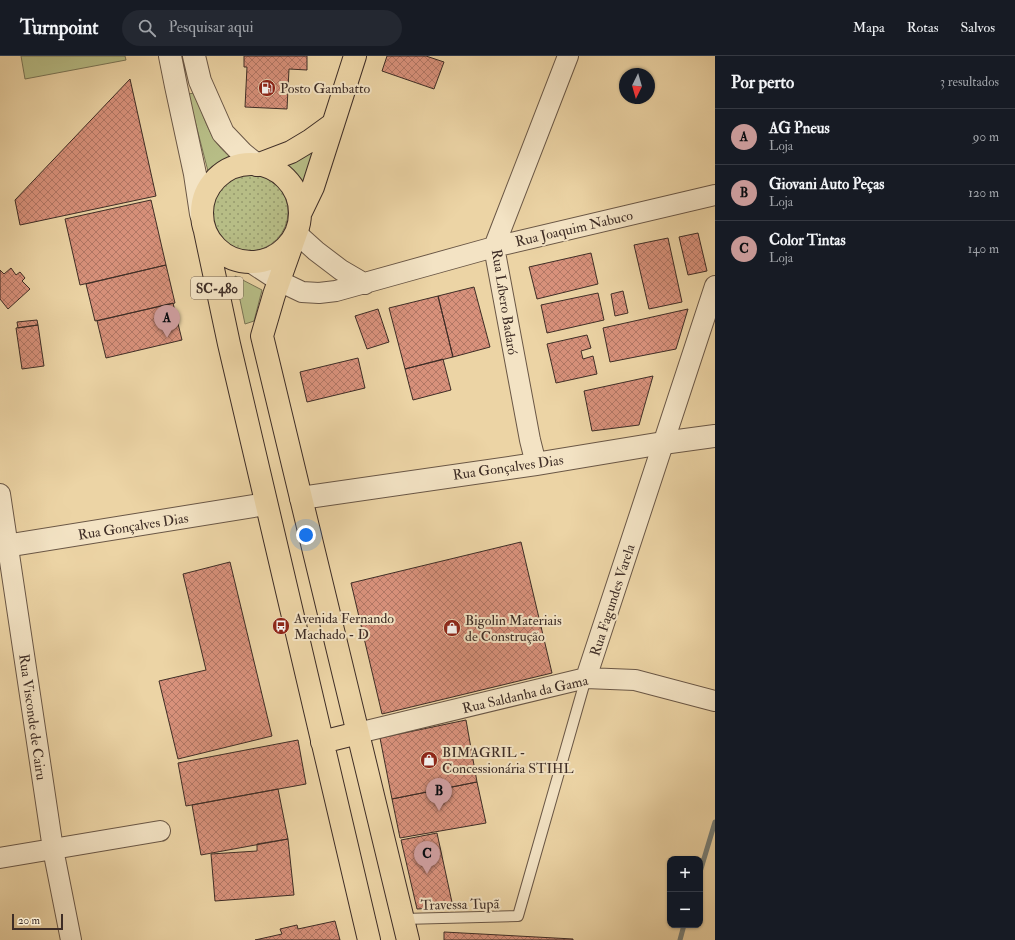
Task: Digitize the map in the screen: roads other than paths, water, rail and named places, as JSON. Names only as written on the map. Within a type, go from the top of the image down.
[{"type":"main road","points":[[355,56],[313,187],[298,224],[274,295],[262,336],[408,940]]},
{"type":"main road","points":[[257,164],[271,168],[283,176],[292,187],[298,200],[298,224],[285,248],[269,259],[250,262],[236,260],[223,254],[213,245],[203,223],[204,196],[212,183],[224,172],[240,165],[257,164],[291,152],[333,124]]},
{"type":"main road","name":"SC-480","points":[[203,223],[266,504],[367,930]]},
{"type":"main road","points":[[322,742],[358,733]]},
{"type":"street","points":[[170,56],[195,174],[203,223]]},
{"type":"street","points":[[194,56],[200,81],[223,133],[243,154],[257,164]]},
{"type":"street","name":"Rua Líbero Badaró","points":[[536,464],[530,440],[494,247],[568,56]]},
{"type":"street","name":"Rua Joaquim Nabuco","points":[[250,262],[279,281],[302,292],[319,293],[336,291],[494,247],[715,195]]},
{"type":"street","points":[[298,224],[316,251],[341,270],[365,284]]},
{"type":"street","name":"Rua Fagundes Varela","points":[[586,678],[715,286]]},
{"type":"street","name":"Rua Gonçalves Dias","points":[[301,498],[715,436]]},
{"type":"street","name":"Rua Visconde de Cairu","points":[[0,494],[4,547],[53,849],[71,940]]},
{"type":"street","name":"Rua Gonçalves Dias","points":[[4,547],[266,504]]},
{"type":"street","name":"Rua Saldanha da Gama","points":[[358,733],[586,678],[635,680],[715,701]]},
{"type":"street","points":[[0,858],[160,831]]},
{"type":"lane","name":"Rua Fagundes Varela","points":[[518,916],[586,678]]},
{"type":"lane","name":"Travessa Tupã","points":[[403,919],[518,916]]},
{"type":"waterway","points":[[703,862],[715,822]]},
{"type":"waterway","points":[[680,940],[683,928]]},
{"type":"place","name":"Posto Gambatto","points":[[267,88]]},
{"type":"place","name":"AG Pneus","points":[[167,338]]},
{"type":"place","name":"Avenida Fernando Machado - D","points":[[281,626]]},
{"type":"place","name":"Bigolin Materiais de Construção","points":[[452,628]]},
{"type":"place","name":"BIMAGRIL - Concessionária STIHL","points":[[429,760]]},
{"type":"place","name":"Giovani Auto Peças","points":[[439,811]]},
{"type":"place","name":"Color Tintas","points":[[427,874]]}]
